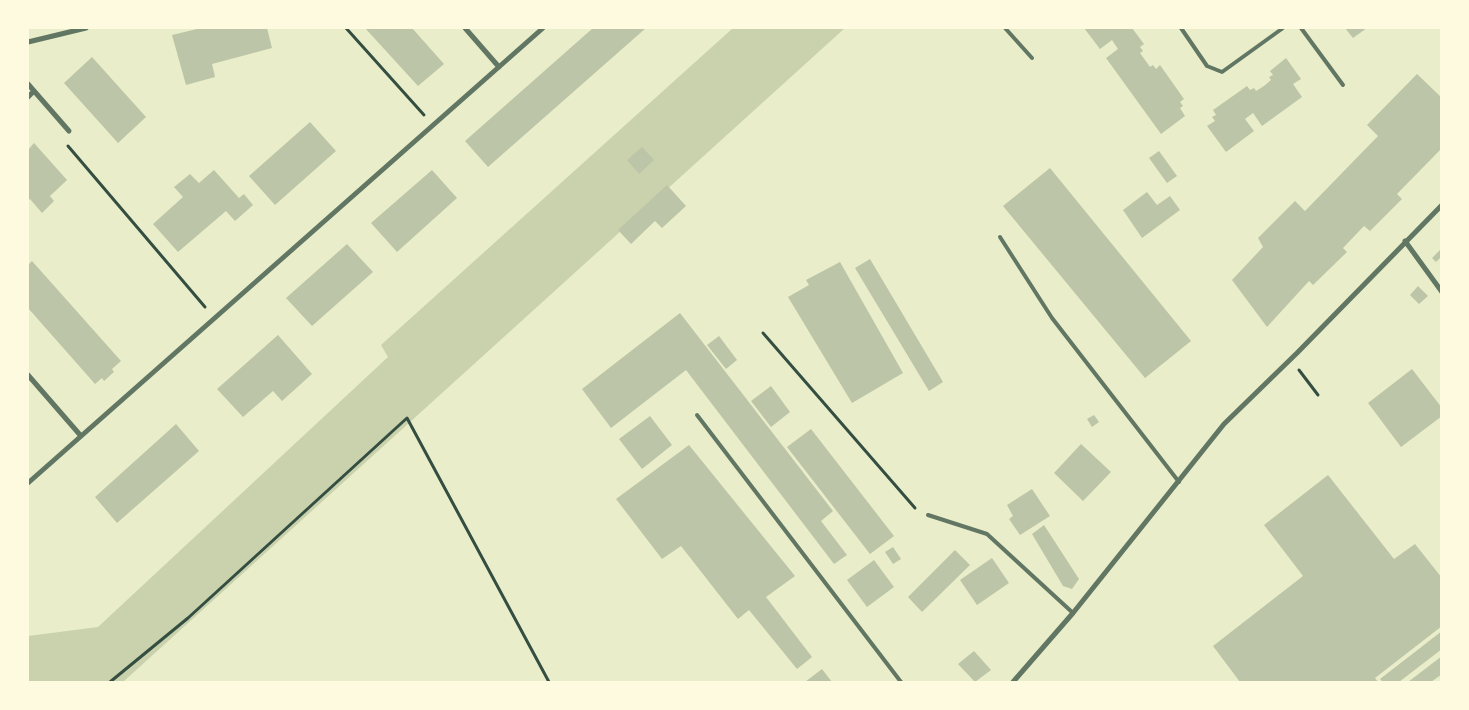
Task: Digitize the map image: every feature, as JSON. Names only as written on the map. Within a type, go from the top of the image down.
[{"type":"street","points":[[28,42],[86,28]]},
{"type":"street","points":[[465,28],[499,66]]},
{"type":"street","points":[[28,484],[543,28]]},
{"type":"street","points":[[28,84],[69,131]]},
{"type":"street","points":[[28,97],[34,91]]},
{"type":"street","points":[[1013,682],[1073,612],[1224,424],[1290,360],[1442,204]]},
{"type":"street","points":[[1405,241],[1442,292]]},
{"type":"street","points":[[28,375],[81,436]]},
{"type":"lane","points":[[1005,28],[1032,58]]},
{"type":"lane","points":[[1181,28],[1207,66],[1222,72],[1282,28]]},
{"type":"lane","points":[[1301,28],[1343,85]]},
{"type":"lane","points":[[1000,237],[1052,318],[1179,482]]},
{"type":"lane","points":[[696,415],[901,682]]},
{"type":"lane","points":[[928,515],[986,534],[1073,612]]},
{"type":"path","points":[[346,28],[433,125]]},
{"type":"path","points":[[69,131],[61,138],[215,318]]},
{"type":"path","points":[[763,333],[888,479],[916,509],[928,515]]},
{"type":"path","points":[[1290,360],[1318,395]]},
{"type":"path","points":[[110,682],[188,618],[406,418],[549,682]]},
{"type":"green space","points":[[733,28],[845,28],[123,682],[28,682],[28,636],[98,627],[388,357],[381,345]]},
{"type":"building","points":[[201,28],[267,28],[272,48],[212,64],[215,77],[186,85],[172,35]]},
{"type":"building","points":[[365,28],[412,28],[444,64],[418,86]]},
{"type":"building","points":[[593,28],[646,28],[488,167],[465,141]]},
{"type":"building","points":[[1084,28],[1132,28],[1144,44],[1140,47],[1143,51],[1140,53],[1150,67],[1153,65],[1156,69],[1160,65],[1184,99],[1180,102],[1183,106],[1180,108],[1185,116],[1161,134],[1106,58],[1118,49],[1112,40],[1100,49]]},
{"type":"building","points":[[1345,28],[1367,28],[1353,38]]},
{"type":"building","points":[[92,57],[146,117],[118,143],[64,83]]},
{"type":"building","points":[[1286,58],[1301,79],[1293,84],[1302,97],[1262,126],[1253,113],[1245,119],[1254,131],[1226,152],[1207,126],[1215,121],[1212,117],[1216,115],[1213,110],[1247,86],[1250,90],[1254,88],[1256,91],[1264,86],[1271,80],[1269,77],[1273,75],[1270,71]]},
{"type":"building","points":[[1417,74],[1442,98],[1442,148],[1397,194],[1402,199],[1370,231],[1364,226],[1343,248],[1347,252],[1313,285],[1309,281],[1267,327],[1232,280],[1263,247],[1258,238],[1295,201],[1305,211],[1378,136],[1367,125]]},
{"type":"building","points":[[310,122],[336,151],[275,205],[249,176]]},
{"type":"building","points":[[34,143],[67,180],[50,196],[54,201],[42,213],[30,199],[28,201],[28,150]]},
{"type":"building","points":[[642,147],[654,160],[639,174],[627,160]]},
{"type":"building","points":[[1159,151],[1177,176],[1167,183],[1149,158]]},
{"type":"building","points":[[1050,168],[1191,341],[1145,378],[1003,206]]},
{"type":"building","points":[[214,170],[239,198],[244,194],[253,205],[235,221],[226,211],[178,252],[153,224],[183,197],[174,187],[190,174],[199,183]]},
{"type":"building","points":[[432,170],[457,198],[397,252],[371,223]]},
{"type":"building","points":[[667,185],[686,206],[662,228],[655,221],[631,244],[618,230]]},
{"type":"building","points":[[1147,192],[1157,205],[1170,196],[1180,210],[1142,238],[1123,210]]},
{"type":"building","points":[[347,244],[373,272],[312,326],[286,298]]},
{"type":"building","points":[[1442,248],[1442,256],[1436,262],[1432,258]]},
{"type":"building","points":[[870,259],[943,382],[929,391],[855,268]]},
{"type":"building","points":[[32,261],[121,361],[112,369],[114,372],[104,381],[102,378],[95,384],[28,308],[28,265]]},
{"type":"building","points":[[840,262],[903,373],[852,403],[788,297],[809,285],[806,280]]},
{"type":"building","points":[[1418,286],[1428,296],[1419,304],[1410,295]]},
{"type":"building","points":[[680,313],[833,511],[821,521],[847,555],[834,564],[686,370],[611,428],[582,389]]},
{"type":"building","points":[[278,335],[312,374],[282,401],[273,391],[243,417],[217,389]]},
{"type":"building","points":[[719,336],[737,360],[726,369],[707,345]]},
{"type":"building","points":[[1412,369],[1442,408],[1442,416],[1401,447],[1368,403]]},
{"type":"building","points":[[771,386],[790,412],[771,427],[751,401]]},
{"type":"building","points":[[1094,415],[1099,422],[1092,427],[1087,419]]},
{"type":"building","points":[[650,416],[672,445],[642,469],[619,439]]},
{"type":"building","points":[[176,424],[199,451],[117,523],[95,497]]},
{"type":"building","points":[[811,429],[894,536],[870,554],[787,447]]},
{"type":"building","points":[[1081,444],[1111,472],[1083,501],[1054,473]]},
{"type":"building","points":[[689,445],[795,576],[766,597],[812,657],[797,669],[749,610],[738,619],[681,546],[662,559],[616,499]]},
{"type":"building","points":[[1328,475],[1394,559],[1415,544],[1442,578],[1442,626],[1375,678],[1378,682],[1240,682],[1213,646],[1303,576],[1264,525]]},
{"type":"building","points":[[1032,489],[1050,516],[1020,535],[1009,519],[1013,516],[1007,505]]},
{"type":"building","points":[[1044,525],[1079,579],[1072,589],[1063,586],[1032,534]]},
{"type":"building","points":[[893,547],[901,559],[893,564],[885,552]]},
{"type":"building","points":[[955,550],[970,565],[922,612],[908,597]]},
{"type":"building","points":[[992,558],[1009,583],[977,605],[960,580]]},
{"type":"building","points":[[874,560],[894,587],[867,607],[847,580]]},
{"type":"building","points":[[1442,631],[1442,649],[1399,682],[1383,682],[1380,679]]},
{"type":"building","points":[[974,651],[991,670],[975,682],[958,664]]},
{"type":"building","points":[[1442,656],[1442,674],[1431,682],[1408,682]]},
{"type":"building","points":[[822,669],[832,682],[805,682]]}]
